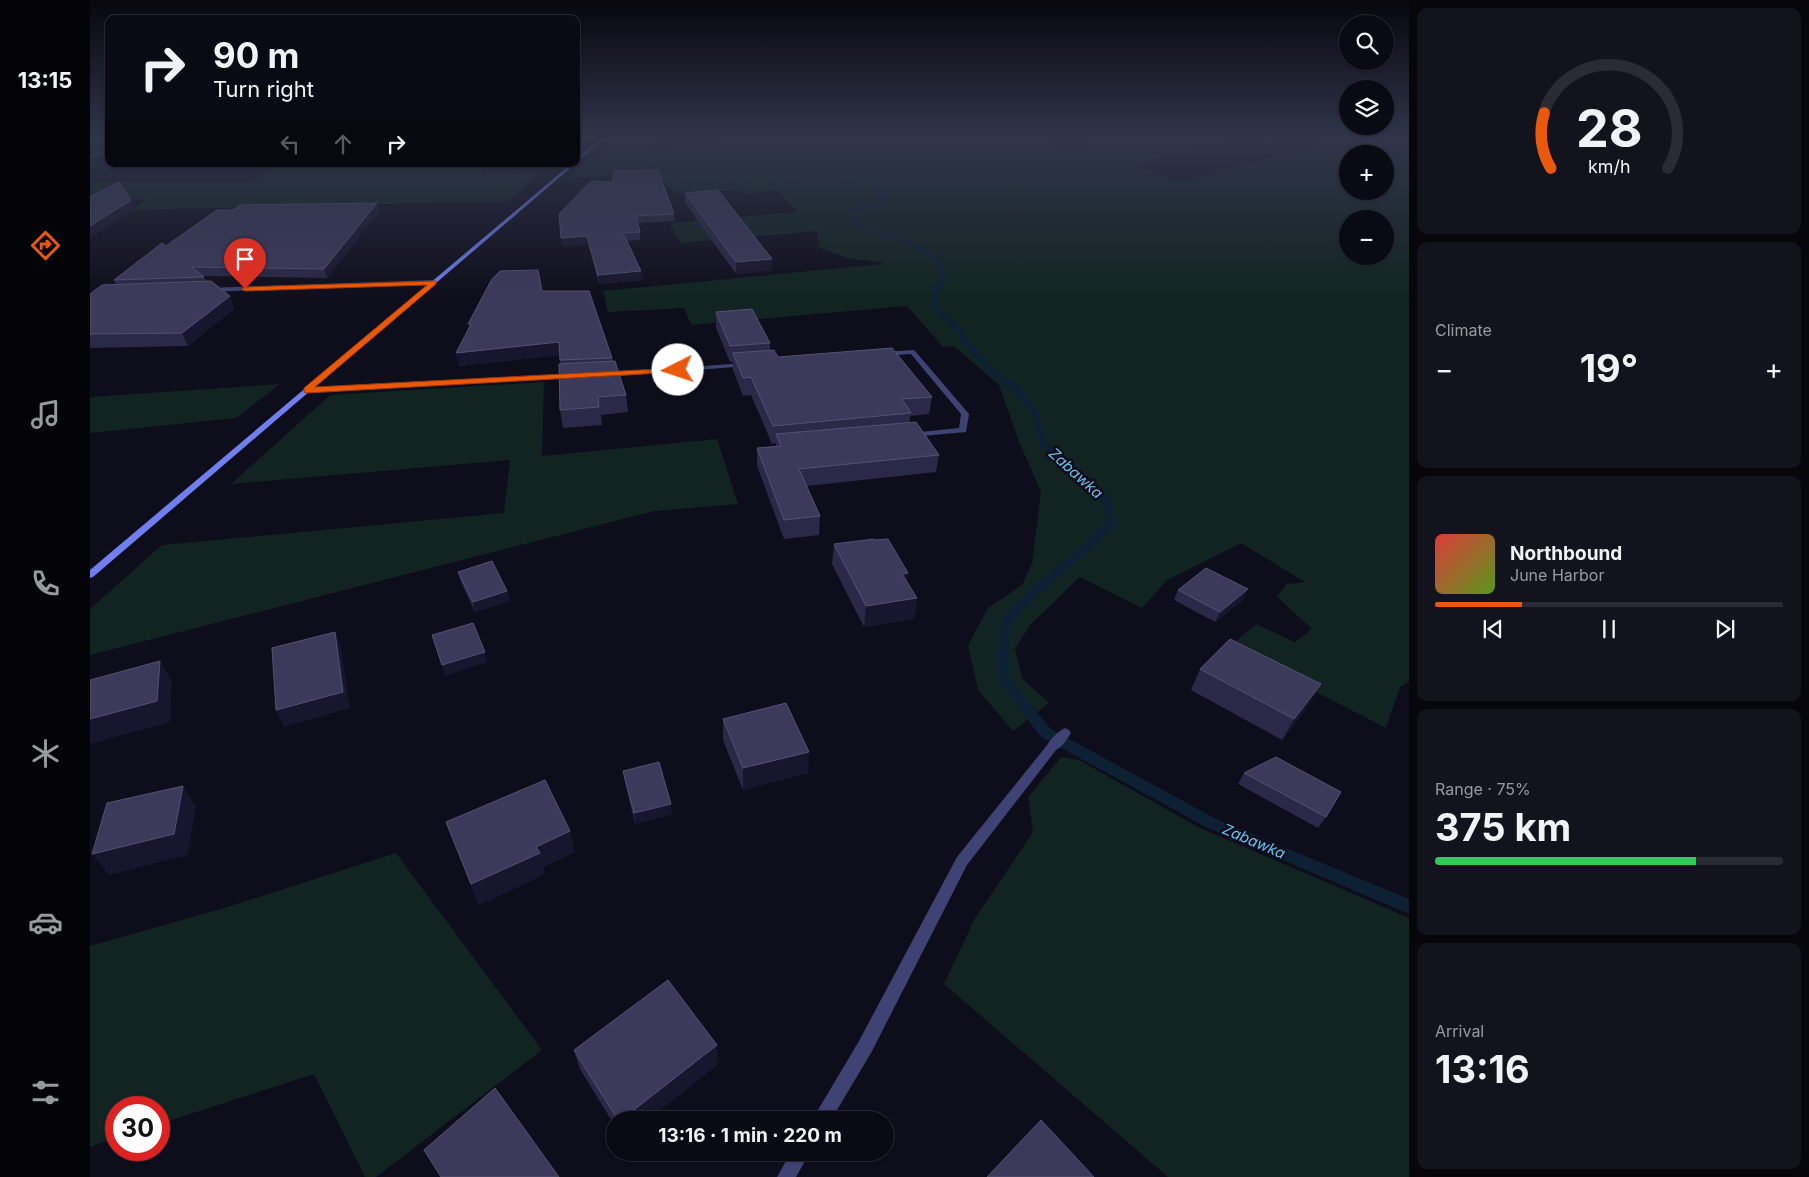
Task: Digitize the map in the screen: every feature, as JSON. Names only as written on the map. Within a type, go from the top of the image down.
[{"type":"main road","points":[[90,575],[540,192]]},
{"type":"street","points":[[200,290],[433,282]]},
{"type":"street","points":[[874,355],[913,352],[965,414],[963,430],[904,436]]},
{"type":"street","points":[[599,375],[756,364]]},
{"type":"street","points":[[307,390],[580,376]]},
{"type":"street","points":[[826,1111],[865,1047],[962,861],[1065,733]]},
{"type":"street","points":[[786,1177],[796,1161]]},
{"type":"green space","points":[[90,192],[519,192],[510,201],[131,210],[147,199],[90,201]]},
{"type":"green space","points":[[674,192],[709,192],[676,194]]},
{"type":"green space","points":[[741,192],[767,192],[744,194]]},
{"type":"green space","points":[[779,192],[1339,192],[1339,200],[1394,200],[1394,192],[1409,192],[1409,682],[1400,687],[1386,728],[1229,647],[1256,624],[1295,642],[1312,629],[1277,597],[1286,584],[1305,582],[1241,543],[1167,580],[1142,608],[1080,577],[1031,624],[1015,649],[1022,678],[1049,703],[1013,731],[978,690],[968,645],[988,608],[1022,585],[1032,563],[1041,492],[1018,439],[999,385],[954,346],[943,347],[907,306],[691,325],[684,308],[608,312],[603,291],[883,264],[881,262],[850,259],[818,247],[817,234],[819,231],[680,243],[670,223],[798,212]]},
{"type":"green space","points":[[544,382],[542,456],[717,439],[738,504],[654,511],[90,655],[90,609],[162,545],[504,513],[510,460],[231,484],[330,395]]},
{"type":"green space","points":[[280,384],[236,418],[90,433],[90,397]]},
{"type":"green space","points":[[1061,757],[1079,760],[1198,827],[1409,918],[1409,1177],[1168,1177],[944,984],[975,918],[1033,832],[1028,797]]},
{"type":"green space","points":[[396,853],[542,1050],[376,1177],[365,1177],[314,1074],[170,1120],[170,1096],[105,1096],[105,1142],[90,1147],[90,946],[221,909]]},
{"type":"building","points":[[100,192],[126,192],[131,200],[90,226],[90,197]]},
{"type":"building","points":[[580,192],[666,192],[674,214],[636,216],[640,232],[623,233],[641,271],[598,275],[587,236],[561,238],[559,214]]},
{"type":"building","points":[[720,192],[772,259],[736,262],[685,193]]},
{"type":"building","points":[[377,203],[324,269],[192,267],[204,277],[114,280],[162,243],[166,246],[217,210],[233,210],[240,205]]},
{"type":"building","points":[[538,270],[542,291],[589,291],[612,358],[560,360],[559,342],[456,353],[471,324],[468,324],[492,279],[500,271]]},
{"type":"building","points":[[211,281],[230,296],[182,333],[90,334],[90,294],[102,285]]},
{"type":"building","points":[[752,309],[770,343],[730,346],[716,312]]},
{"type":"building","points":[[892,348],[932,397],[902,399],[911,413],[773,426],[751,377],[743,378],[733,353],[774,350],[778,357]]},
{"type":"building","points":[[615,361],[626,395],[598,397],[599,407],[560,410],[559,364]]},
{"type":"building","points":[[916,422],[939,455],[799,469],[820,516],[784,520],[757,448],[781,446],[776,434]]},
{"type":"building","points":[[888,539],[908,573],[902,574],[917,598],[866,606],[834,544]]},
{"type":"building","points":[[492,561],[507,591],[473,602],[458,572]]},
{"type":"building","points":[[1206,568],[1248,589],[1220,612],[1178,590]]},
{"type":"building","points":[[473,623],[485,652],[442,665],[432,635]]},
{"type":"building","points":[[335,632],[343,692],[276,710],[272,648]]},
{"type":"building","points":[[1230,639],[1321,684],[1294,719],[1200,669]]},
{"type":"building","points":[[160,661],[157,701],[90,719],[90,680]]},
{"type":"building","points":[[786,703],[809,752],[743,768],[723,719]]},
{"type":"building","points":[[1276,757],[1341,792],[1326,817],[1244,773]]},
{"type":"building","points":[[659,762],[671,804],[634,813],[623,771]]},
{"type":"building","points":[[545,780],[570,831],[536,847],[540,853],[471,884],[446,822]]},
{"type":"building","points":[[183,786],[174,834],[92,854],[107,803]]},
{"type":"building","points":[[668,980],[717,1045],[633,1111],[612,1111],[574,1050]]},
{"type":"building","points":[[495,1088],[559,1177],[441,1177],[424,1150]]},
{"type":"building","points":[[1041,1120],[1094,1177],[987,1177]]},
{"type":"waterway","name":"Zabawka","points":[[879,192],[883,202],[849,211],[854,223],[862,228],[898,238],[917,246],[937,260],[944,278],[936,288],[934,295],[936,310],[961,332],[965,341],[993,373],[1016,388],[1037,417],[1041,442],[1090,482],[1108,501],[1110,523],[1089,545],[1030,596],[1007,619],[1002,654],[1004,681],[1046,733],[1211,823],[1409,907]]},
{"type":"route","points":[[245,289],[433,282],[307,390],[343,390],[678,370]]}]
